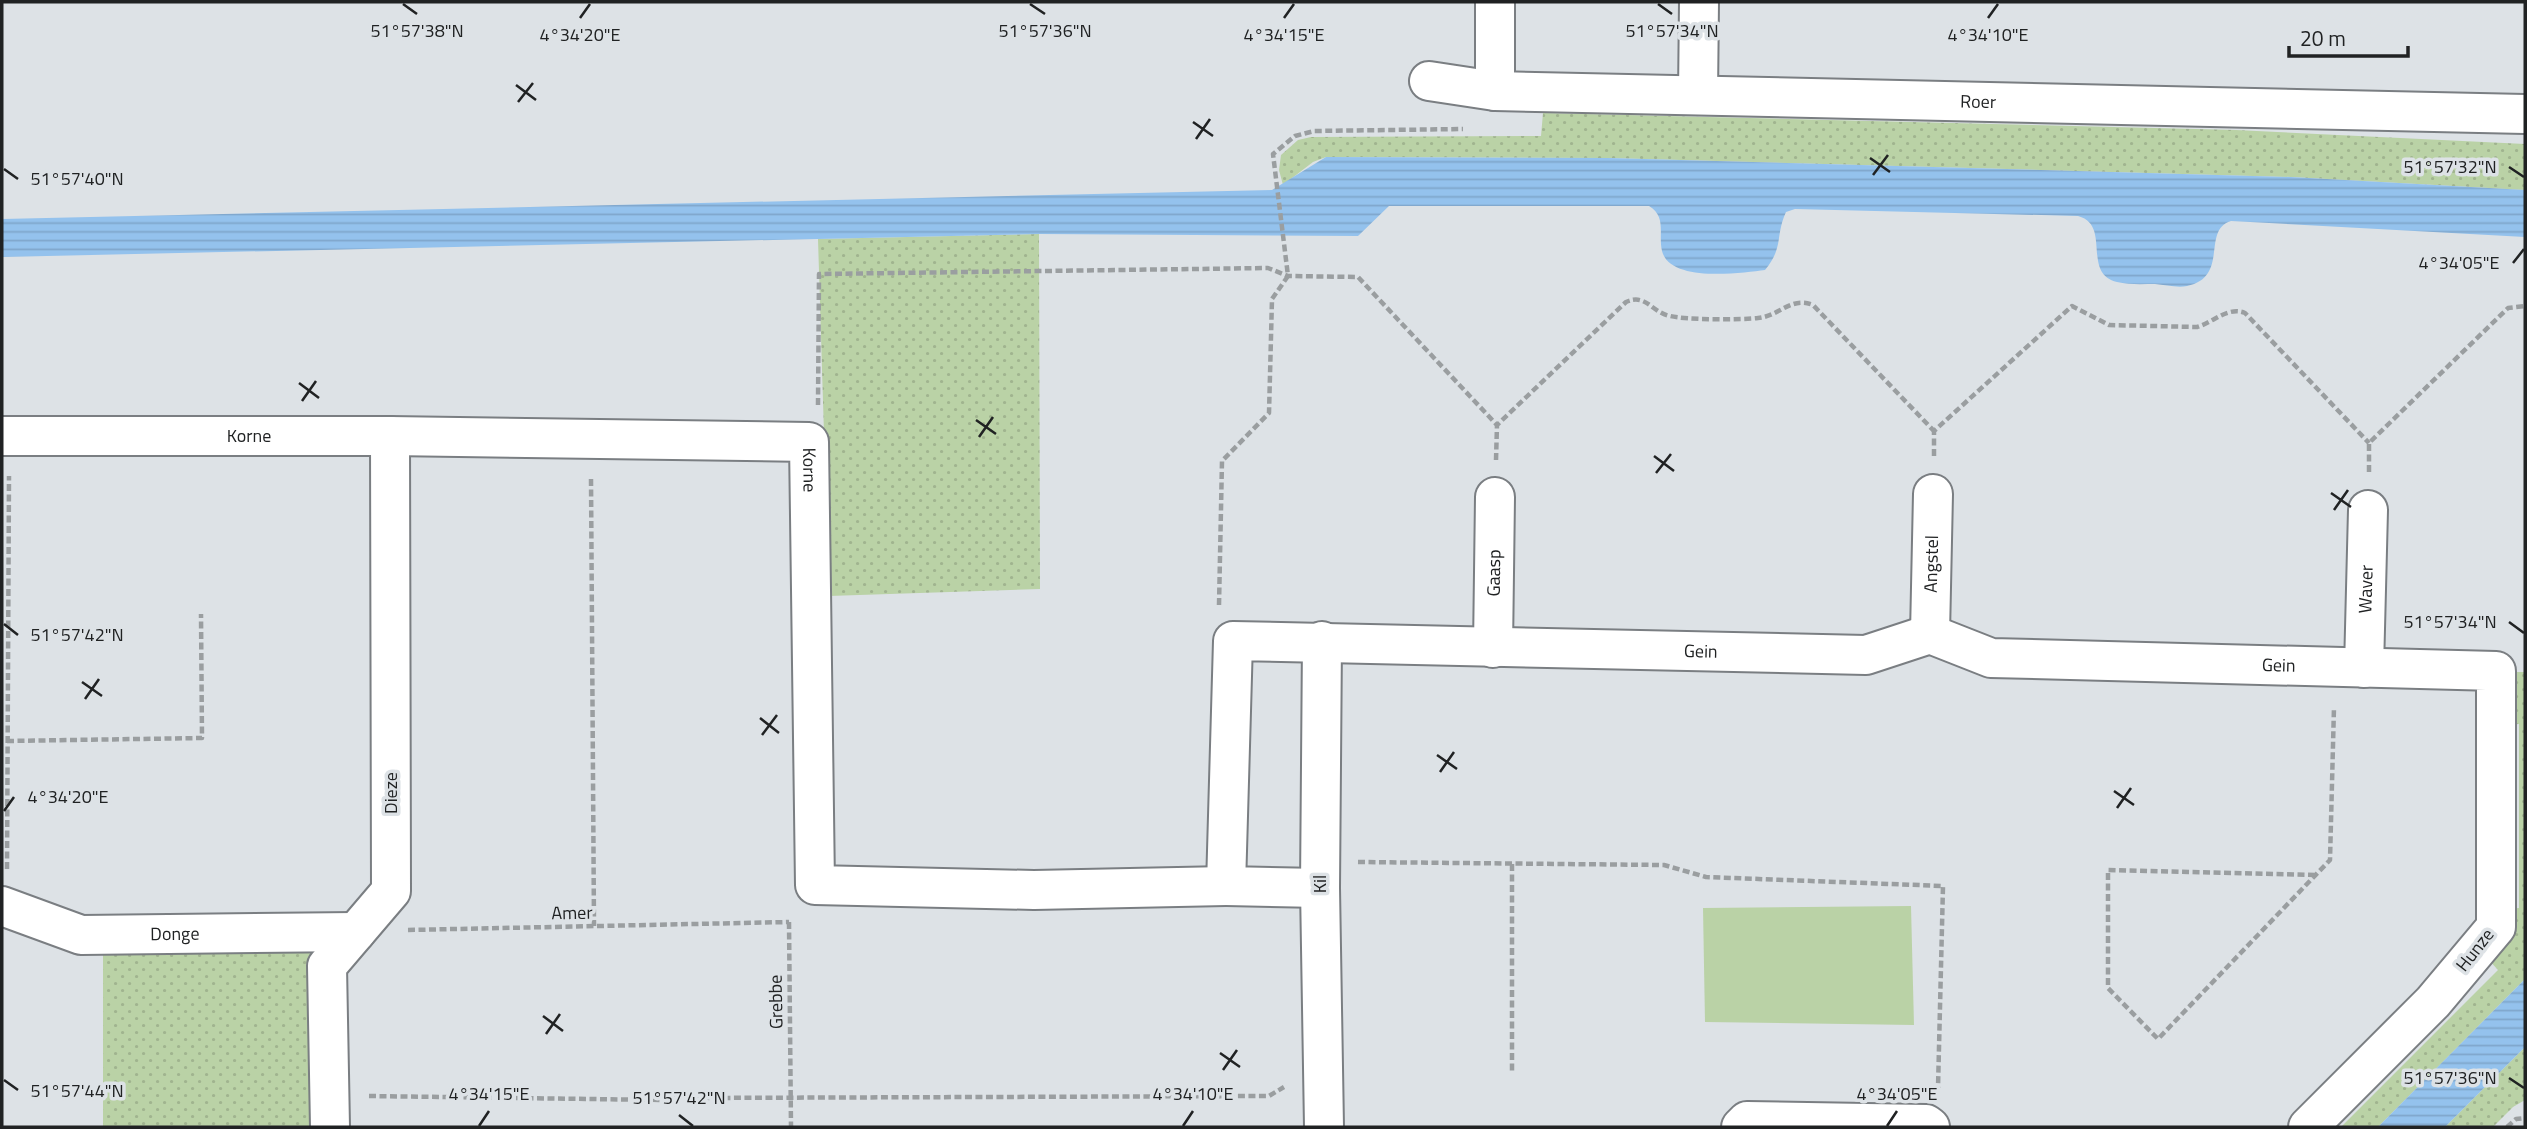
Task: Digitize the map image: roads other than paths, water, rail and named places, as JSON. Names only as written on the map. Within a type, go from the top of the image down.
[{"type":"street","points":[[1495,2],[1495,91]]},
{"type":"street","points":[[1698,94],[1699,2]]},
{"type":"street","name":"Roer","points":[[1429,82],[1495,91],[2525,114]]},
{"type":"street","name":"Korne","points":[[6,436],[390,436],[809,442],[816,885],[1034,890],[1226,886]]},
{"type":"street","name":"Dieze","points":[[330,1111],[327,967],[391,891],[390,436]]},
{"type":"street","name":"Angstel","points":[[1930,634],[1933,494]]},
{"type":"street","name":"Gaasp","points":[[1493,648],[1495,497]]},
{"type":"street","name":"Waver","points":[[2350,668],[2368,510]]},
{"type":"street","name":"Gein","points":[[1226,886],[1233,641],[1866,655],[1930,634],[1991,658],[2496,671]]},
{"type":"street","name":"Kil","points":[[1322,641],[1320,875],[1324,1127]]},
{"type":"street","name":"Hunze","points":[[2308,1127],[2433,1002],[2496,927],[2496,671]]},
{"type":"street","points":[[1226,886],[1320,875]]},
{"type":"street","name":"Donge","points":[[4,906],[81,935],[356,932]]},
{"type":"street","points":[[1741,1127],[1747,1121],[1926,1124],[1933,1114]]},
{"type":"water","points":[[1326,157],[1608,158],[2291,177],[2525,190],[2525,237],[2231,221],[2222,226],[2218,234],[2208,273],[2200,281],[2180,287],[2126,284],[2106,277],[2100,269],[2093,229],[2088,221],[2078,216],[1795,209],[1786,212],[1775,255],[1765,270],[1724,274],[1692,272],[1678,268],[1668,261],[1662,251],[1658,215],[1649,206],[1389,206],[1358,236],[1039,234],[2,257],[2,219],[1272,190]]},
{"type":"water","points":[[2525,979],[2525,1047],[2445,1127],[2378,1127]]}]
